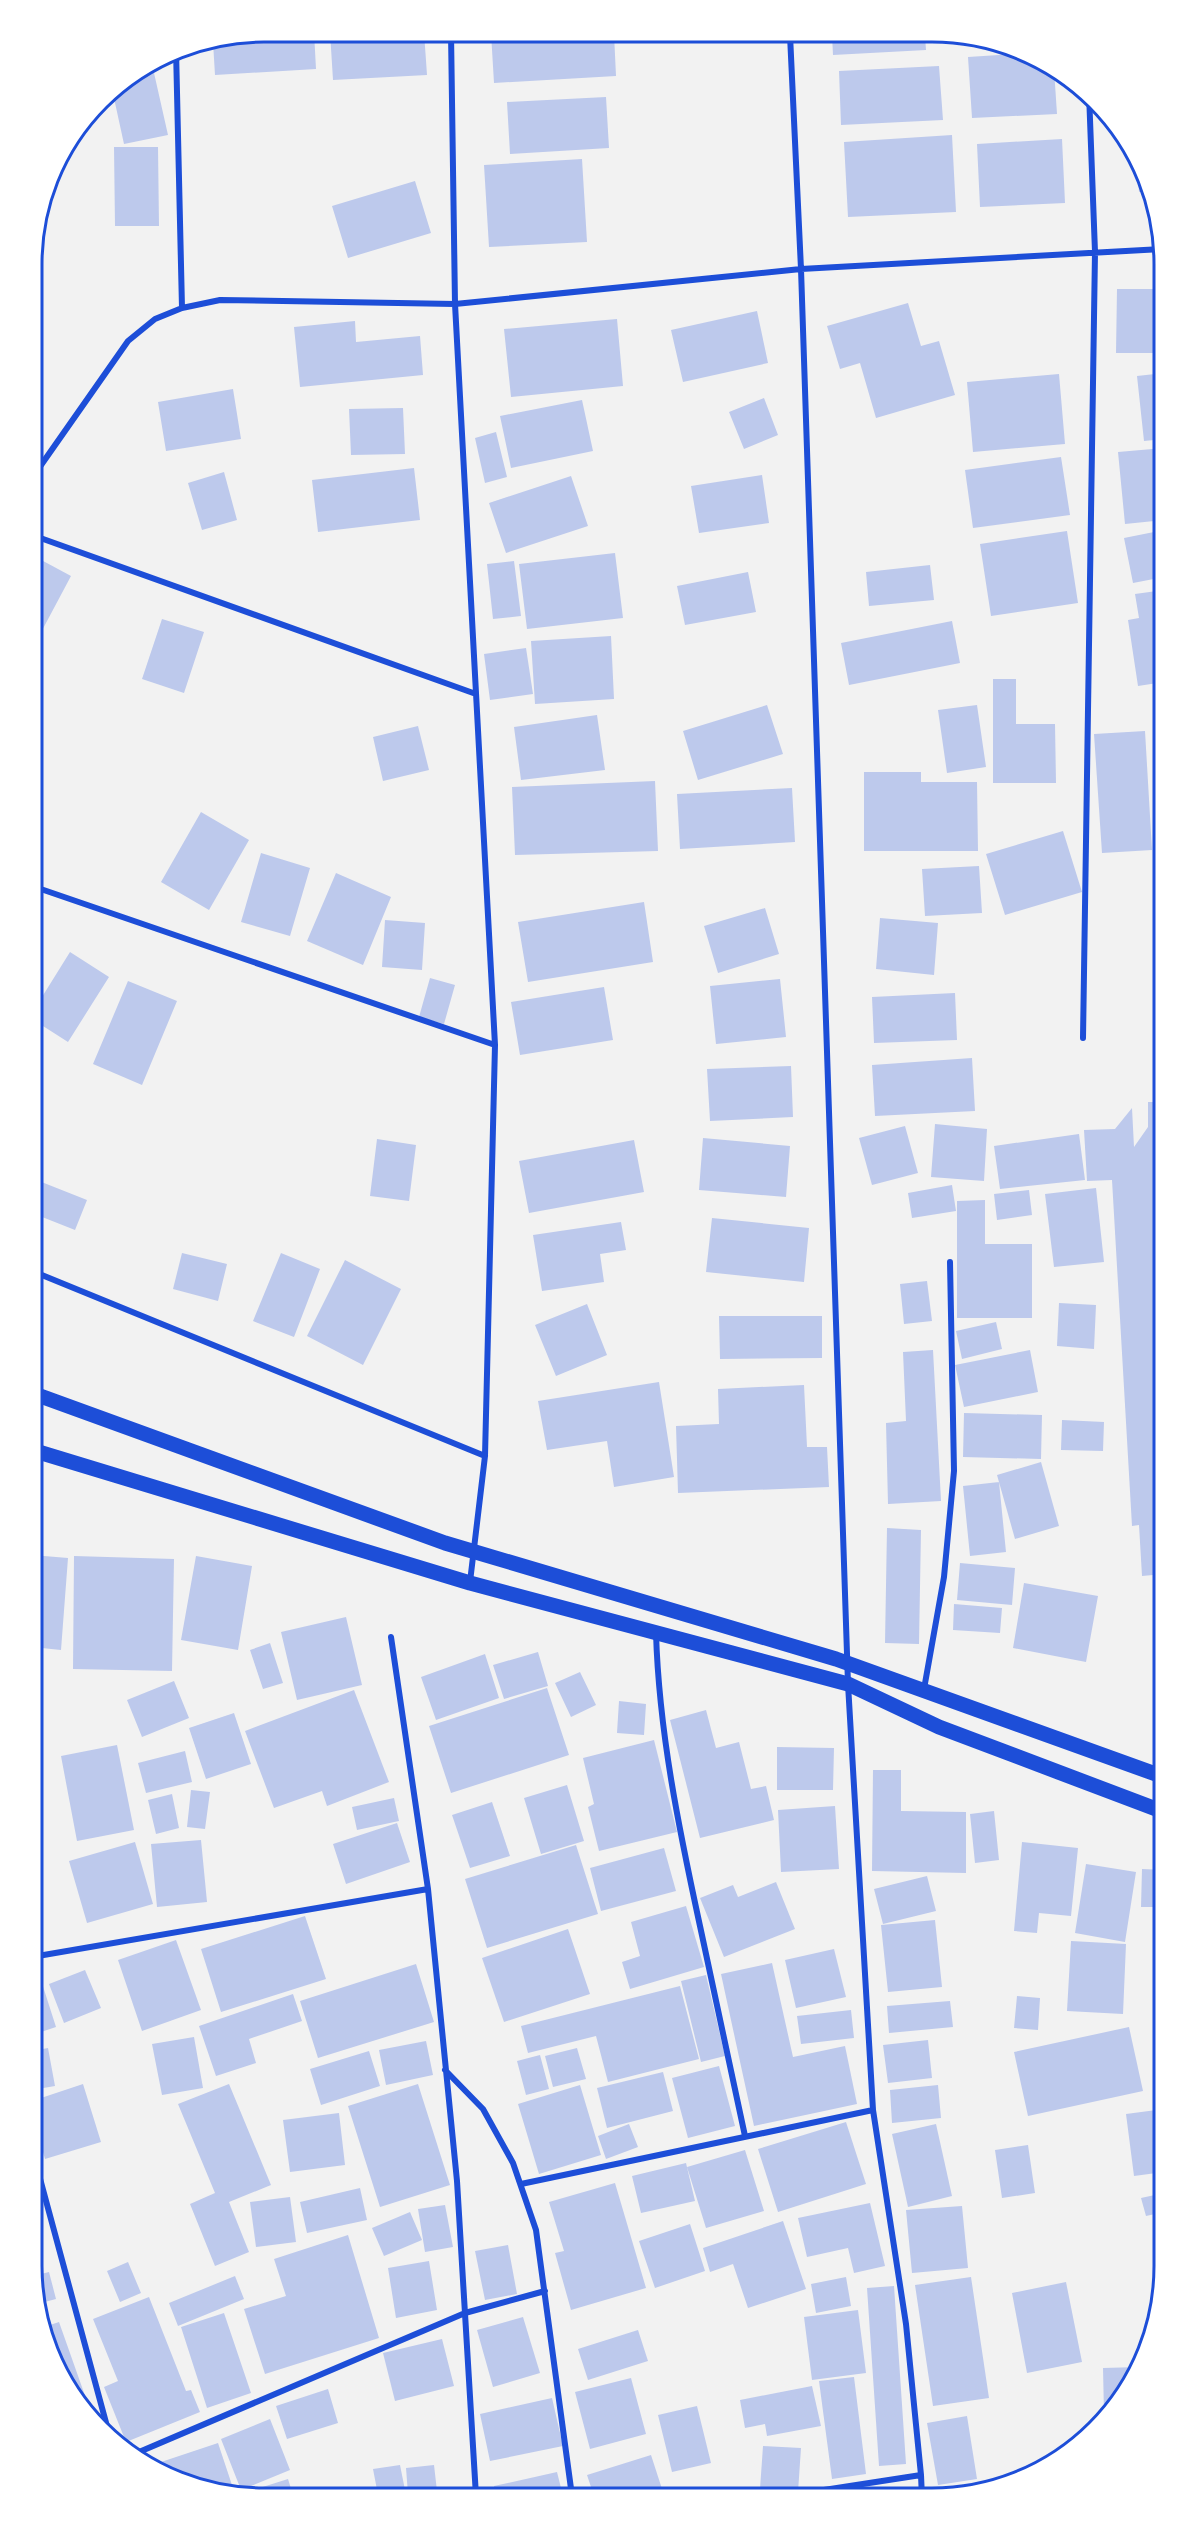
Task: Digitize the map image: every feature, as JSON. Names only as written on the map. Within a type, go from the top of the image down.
[{"type":"main road","points":[[42,1397],[473,1551],[847,1663],[1154,1773]]},
{"type":"main road","points":[[42,1453],[470,1583],[848,1684],[939,1727],[1154,1808]]},
{"type":"street","points":[[451,42],[455,304],[495,1045],[485,1456],[470,1583]]},
{"type":"street","points":[[790,42],[801,269],[848,1684],[873,2110],[906,2324],[922,2488]]},
{"type":"street","points":[[176,60],[182,308]]},
{"type":"street","points":[[1083,1038],[1095,252],[1090,108]]},
{"type":"street","points":[[42,464],[128,341],[155,320],[182,308],[220,300],[455,304],[801,269],[1154,249]]},
{"type":"street","points":[[42,539],[476,694]]},
{"type":"street","points":[[42,889],[495,1045]]},
{"type":"street","points":[[924,1690],[944,1577],[954,1471],[950,1262]]},
{"type":"street","points":[[42,1275],[485,1456]]},
{"type":"street","points":[[656,1633],[658,1689],[674,1791],[688,1870],[745,2136]]},
{"type":"street","points":[[391,1637],[428,1889],[457,2181],[476,2488]]},
{"type":"street","points":[[42,1955],[428,1889]]},
{"type":"street","points":[[445,2070],[483,2109],[513,2163],[536,2229],[571,2488]]},
{"type":"street","points":[[521,2184],[873,2110]]},
{"type":"street","points":[[42,2186],[106,2422]]},
{"type":"street","points":[[140,2450],[465,2313],[545,2291]]},
{"type":"street","points":[[837,2488],[921,2475]]},
{"type":"building","points":[[250,42],[315,42],[316,69],[215,75],[213,48]]},
{"type":"building","points":[[331,42],[425,42],[427,75],[333,80]]},
{"type":"building","points":[[492,42],[614,42],[616,76],[494,83]]},
{"type":"building","points":[[832,42],[925,42],[926,50],[833,55]]},
{"type":"building","points":[[1005,55],[1055,79],[1057,114],[972,118],[968,57]]},
{"type":"building","points":[[939,66],[943,120],[841,125],[839,71]]},
{"type":"building","points":[[154,72],[168,135],[124,144],[114,100]]},
{"type":"building","points":[[606,97],[609,148],[510,154],[507,102]]},
{"type":"building","points":[[952,135],[956,212],[848,217],[844,142]]},
{"type":"building","points":[[1062,139],[1065,203],[980,207],[977,144]]},
{"type":"building","points":[[114,147],[158,147],[159,226],[115,226]]},
{"type":"building","points":[[582,159],[587,242],[489,247],[484,165]]},
{"type":"building","points":[[415,181],[431,233],[348,258],[332,206]]},
{"type":"building","points":[[1117,289],[1154,289],[1154,353],[1116,353]]},
{"type":"building","points":[[908,303],[921,346],[939,341],[955,395],[876,418],[860,363],[840,369],[827,326]]},
{"type":"building","points":[[757,311],[768,363],[683,382],[671,330]]},
{"type":"building","points":[[617,319],[623,386],[511,397],[504,329]]},
{"type":"building","points":[[355,321],[356,342],[420,336],[423,375],[300,387],[294,327]]},
{"type":"building","points":[[1059,374],[1065,444],[973,452],[967,382]]},
{"type":"building","points":[[1154,374],[1154,440],[1144,441],[1137,376]]},
{"type":"building","points":[[233,389],[241,439],[166,451],[158,402]]},
{"type":"building","points":[[764,398],[778,435],[744,449],[729,412]]},
{"type":"building","points":[[582,400],[593,451],[511,468],[500,416]]},
{"type":"building","points":[[403,408],[405,454],[351,455],[349,409]]},
{"type":"building","points":[[496,432],[507,477],[485,483],[475,438]]},
{"type":"building","points":[[1154,449],[1154,521],[1125,524],[1118,452]]},
{"type":"building","points":[[1061,457],[1070,515],[973,528],[965,470]]},
{"type":"building","points":[[414,468],[420,520],[318,532],[312,480]]},
{"type":"building","points":[[224,472],[237,520],[202,530],[188,483]]},
{"type":"building","points":[[762,475],[769,523],[699,533],[691,486]]},
{"type":"building","points":[[571,476],[588,526],[506,553],[489,503]]},
{"type":"building","points":[[1067,531],[1078,603],[991,616],[980,544]]},
{"type":"building","points":[[1154,532],[1154,579],[1133,583],[1124,538]]},
{"type":"building","points":[[615,553],[623,618],[527,629],[519,564]]},
{"type":"building","points":[[42,560],[71,576],[42,630]]},
{"type":"building","points":[[514,561],[521,616],[493,619],[487,564]]},
{"type":"building","points":[[930,565],[934,600],[869,606],[866,572]]},
{"type":"building","points":[[748,572],[756,612],[685,625],[677,586]]},
{"type":"building","points":[[1154,591],[1154,684],[1138,686],[1128,620],[1139,618],[1135,594]]},
{"type":"building","points":[[162,619],[204,632],[184,693],[142,679]]},
{"type":"building","points":[[952,621],[960,663],[849,685],[841,643]]},
{"type":"building","points":[[611,636],[614,699],[535,704],[531,641]]},
{"type":"building","points":[[526,648],[533,694],[490,700],[484,654]]},
{"type":"building","points":[[993,679],[1016,679],[1016,724],[1055,724],[1056,783],[993,783]]},
{"type":"building","points":[[767,705],[783,754],[698,780],[683,731]]},
{"type":"building","points":[[977,705],[986,767],[947,773],[938,710]]},
{"type":"building","points":[[597,715],[605,770],[521,780],[514,727]]},
{"type":"building","points":[[418,726],[429,770],[383,781],[373,737]]},
{"type":"building","points":[[1145,731],[1152,850],[1102,853],[1094,734]]},
{"type":"building","points":[[864,772],[921,772],[921,782],[977,782],[978,851],[864,851]]},
{"type":"building","points":[[655,781],[658,851],[515,855],[512,787]]},
{"type":"building","points":[[792,788],[795,842],[680,849],[677,794]]},
{"type":"building","points":[[201,812],[249,840],[209,910],[161,882]]},
{"type":"building","points":[[1063,831],[1082,892],[1005,915],[986,854]]},
{"type":"building","points":[[261,853],[310,868],[290,936],[241,922]]},
{"type":"building","points":[[979,866],[982,913],[925,916],[922,869]]},
{"type":"building","points":[[336,873],[391,897],[363,965],[307,941]]},
{"type":"building","points":[[644,902],[653,962],[528,982],[518,922]]},
{"type":"building","points":[[765,908],[779,954],[718,973],[704,926]]},
{"type":"building","points":[[880,918],[938,923],[934,975],[876,969]]},
{"type":"building","points":[[385,920],[425,923],[422,970],[382,967]]},
{"type":"building","points":[[70,952],[109,977],[68,1042],[42,1025],[42,997]]},
{"type":"building","points":[[430,978],[455,985],[444,1024],[419,1017]]},
{"type":"building","points":[[780,979],[786,1037],[716,1044],[710,986]]},
{"type":"building","points":[[128,981],[177,1001],[142,1085],[93,1064]]},
{"type":"building","points":[[604,987],[613,1040],[520,1055],[511,1002]]},
{"type":"building","points":[[955,993],[957,1040],[874,1043],[872,997]]},
{"type":"building","points":[[972,1058],[975,1111],[875,1116],[872,1065]]},
{"type":"building","points":[[791,1066],[793,1117],[710,1121],[707,1069]]},
{"type":"building","points":[[1148,1102],[1154,1102],[1154,1575],[1142,1576],[1139,1525],[1132,1526],[1112,1180],[1087,1181],[1084,1130],[1115,1129],[1132,1108],[1134,1147],[1148,1127]]},
{"type":"building","points":[[935,1124],[987,1129],[984,1181],[931,1177]]},
{"type":"building","points":[[905,1126],[918,1173],[872,1185],[859,1138]]},
{"type":"building","points":[[1079,1134],[1085,1180],[1000,1189],[994,1146]]},
{"type":"building","points":[[703,1138],[790,1146],[786,1197],[699,1190]]},
{"type":"building","points":[[377,1139],[416,1145],[409,1201],[370,1196]]},
{"type":"building","points":[[634,1140],[644,1192],[529,1213],[519,1161]]},
{"type":"building","points":[[42,1182],[87,1200],[75,1230],[42,1217]]},
{"type":"building","points":[[952,1185],[956,1211],[912,1218],[908,1193]]},
{"type":"building","points":[[1096,1188],[1104,1262],[1054,1267],[1045,1194]]},
{"type":"building","points":[[1029,1190],[1032,1215],[997,1220],[994,1194]]},
{"type":"building","points":[[985,1200],[985,1244],[1032,1244],[1032,1318],[957,1318],[957,1201]]},
{"type":"building","points":[[712,1218],[809,1228],[804,1282],[706,1272]]},
{"type":"building","points":[[621,1222],[626,1250],[600,1254],[604,1282],[542,1291],[533,1235]]},
{"type":"building","points":[[182,1253],[227,1264],[218,1301],[173,1289]]},
{"type":"building","points":[[281,1253],[320,1269],[294,1337],[253,1321]]},
{"type":"building","points":[[345,1260],[401,1289],[363,1365],[307,1336]]},
{"type":"building","points":[[927,1281],[932,1321],[904,1324],[900,1284]]},
{"type":"building","points":[[1059,1303],[1096,1305],[1094,1349],[1057,1346]]},
{"type":"building","points":[[587,1304],[607,1355],[556,1376],[535,1325]]},
{"type":"building","points":[[719,1316],[822,1316],[822,1358],[720,1359]]},
{"type":"building","points":[[996,1322],[1002,1349],[962,1359],[956,1331]]},
{"type":"building","points":[[933,1350],[941,1501],[888,1504],[886,1423],[906,1421],[903,1352]]},
{"type":"building","points":[[1030,1350],[1038,1392],[964,1407],[955,1365]]},
{"type":"building","points":[[659,1382],[674,1477],[614,1487],[607,1441],[547,1450],[538,1401]]},
{"type":"building","points":[[804,1385],[807,1447],[827,1447],[829,1487],[678,1493],[676,1426],[719,1424],[718,1389]]},
{"type":"building","points":[[964,1413],[1042,1415],[1041,1459],[963,1457]]},
{"type":"building","points":[[1062,1420],[1104,1422],[1103,1451],[1061,1450]]},
{"type":"building","points":[[1041,1462],[1059,1526],[1015,1539],[997,1475]]},
{"type":"building","points":[[999,1482],[1006,1552],[970,1556],[963,1486]]},
{"type":"building","points":[[887,1528],[921,1530],[919,1644],[885,1643]]},
{"type":"building","points":[[42,1556],[68,1558],[61,1650],[42,1648]]},
{"type":"building","points":[[74,1556],[174,1559],[172,1671],[73,1669]]},
{"type":"building","points":[[196,1556],[252,1566],[238,1650],[181,1640]]},
{"type":"building","points":[[960,1563],[1015,1568],[1012,1605],[957,1600]]},
{"type":"building","points":[[1024,1583],[1098,1596],[1086,1662],[1013,1648]]},
{"type":"building","points":[[954,1604],[1002,1608],[1000,1633],[953,1630]]},
{"type":"building","points":[[346,1617],[362,1685],[297,1700],[281,1632]]},
{"type":"building","points":[[270,1643],[283,1683],[263,1689],[250,1650]]},
{"type":"building","points":[[538,1652],[548,1686],[504,1699],[493,1665]]},
{"type":"building","points":[[485,1654],[499,1698],[436,1720],[421,1677]]},
{"type":"building","points":[[580,1672],[596,1705],[571,1717],[555,1683]]},
{"type":"building","points":[[174,1681],[189,1718],[142,1737],[127,1700]]},
{"type":"building","points":[[547,1688],[569,1755],[451,1793],[429,1726]]},
{"type":"building","points":[[354,1690],[389,1782],[327,1806],[322,1791],[274,1808],[245,1731]]},
{"type":"building","points":[[619,1701],[646,1704],[644,1735],[617,1733]]},
{"type":"building","points":[[706,1710],[716,1748],[739,1742],[751,1789],[766,1786],[774,1820],[700,1838],[670,1720]]},
{"type":"building","points":[[234,1713],[251,1764],[206,1779],[189,1728]]},
{"type":"building","points":[[654,1740],[677,1832],[599,1851],[588,1807],[594,1804],[583,1758]]},
{"type":"building","points":[[117,1745],[134,1830],[77,1841],[61,1756]]},
{"type":"building","points":[[777,1747],[834,1748],[833,1790],[777,1790]]},
{"type":"building","points":[[185,1751],[192,1782],[146,1793],[138,1763]]},
{"type":"building","points":[[873,1770],[901,1770],[901,1811],[966,1812],[966,1873],[872,1871]]},
{"type":"building","points":[[567,1785],[584,1841],[541,1854],[524,1798]]},
{"type":"building","points":[[191,1790],[210,1792],[205,1829],[187,1827]]},
{"type":"building","points":[[172,1794],[179,1828],[156,1834],[148,1800]]},
{"type":"building","points":[[394,1798],[399,1821],[357,1830],[352,1807]]},
{"type":"building","points":[[492,1802],[510,1856],[470,1868],[452,1815]]},
{"type":"building","points":[[835,1806],[839,1869],[781,1872],[778,1810]]},
{"type":"building","points":[[994,1811],[999,1860],[975,1863],[970,1814]]},
{"type":"building","points":[[397,1823],[410,1862],[346,1884],[333,1844]]},
{"type":"building","points":[[201,1840],[207,1902],[157,1907],[151,1844]]},
{"type":"building","points":[[135,1842],[153,1904],[87,1923],[69,1861]]},
{"type":"building","points":[[1022,1842],[1078,1848],[1071,1916],[1039,1913],[1037,1933],[1014,1931]]},
{"type":"building","points":[[576,1845],[598,1914],[487,1948],[465,1879]]},
{"type":"building","points":[[664,1848],[676,1891],[601,1911],[590,1868]]},
{"type":"building","points":[[1086,1864],[1136,1872],[1125,1942],[1075,1933]]},
{"type":"building","points":[[1142,1869],[1154,1870],[1154,1907],[1141,1907]]},
{"type":"building","points":[[927,1876],[936,1911],[883,1924],[874,1889]]},
{"type":"building","points":[[776,1882],[795,1929],[724,1957],[700,1898],[733,1885],[738,1897]]},
{"type":"building","points":[[686,1906],[704,1967],[630,1989],[622,1962],[640,1956],[631,1922]]},
{"type":"building","points":[[305,1916],[326,1979],[221,2012],[201,1949]]},
{"type":"building","points":[[935,1920],[942,1987],[888,1992],[881,1925]]},
{"type":"building","points":[[568,1929],[590,1994],[504,2022],[482,1958]]},
{"type":"building","points":[[176,1940],[201,2010],[142,2031],[118,1960]]},
{"type":"building","points":[[1071,1941],[1126,1944],[1123,2014],[1067,2011]]},
{"type":"building","points":[[834,1949],[846,1997],[796,2008],[785,1960]]},
{"type":"building","points":[[772,1963],[793,2057],[845,2046],[857,2104],[754,2126],[721,1974]]},
{"type":"building","points":[[416,1964],[434,2022],[318,2058],[300,2001]]},
{"type":"building","points":[[85,1970],[101,2008],[64,2023],[49,1984]]},
{"type":"building","points":[[706,1975],[725,2056],[701,2062],[681,1981]]},
{"type":"building","points":[[42,1983],[56,2027],[42,2032]]},
{"type":"building","points":[[680,1986],[699,2059],[608,2082],[596,2036],[528,2053],[521,2026]]},
{"type":"building","points":[[293,1994],[302,2021],[249,2039],[256,2063],[216,2076],[199,2026]]},
{"type":"building","points":[[1017,1996],[1040,1998],[1038,2030],[1014,2028]]},
{"type":"building","points":[[950,2001],[953,2027],[889,2033],[887,2006]]},
{"type":"building","points":[[851,2010],[854,2038],[801,2044],[797,2016]]},
{"type":"building","points":[[1129,2027],[1143,2091],[1028,2116],[1014,2052]]},
{"type":"building","points":[[194,2037],[203,2088],[162,2095],[152,2044]]},
{"type":"building","points":[[928,2040],[932,2078],[888,2083],[883,2045]]},
{"type":"building","points":[[426,2041],[433,2075],[386,2085],[379,2050]]},
{"type":"building","points":[[48,2048],[55,2086],[42,2088],[42,2049]]},
{"type":"building","points":[[577,2048],[586,2079],[553,2087],[545,2056]]},
{"type":"building","points":[[369,2051],[380,2086],[321,2105],[310,2069]]},
{"type":"building","points":[[540,2055],[549,2089],[526,2095],[517,2061]]},
{"type":"building","points":[[719,2066],[735,2126],[688,2138],[672,2078]]},
{"type":"building","points":[[663,2072],[673,2111],[607,2128],[597,2088]]},
{"type":"building","points":[[83,2084],[101,2142],[45,2159],[42,2149],[42,2098]]},
{"type":"building","points":[[229,2084],[271,2185],[229,2202],[249,2252],[215,2266],[190,2204],[215,2193],[178,2104]]},
{"type":"building","points":[[418,2084],[450,2185],[380,2207],[348,2106]]},
{"type":"building","points":[[580,2085],[601,2155],[539,2174],[518,2104]]},
{"type":"building","points":[[938,2085],[941,2118],[892,2123],[890,2090]]},
{"type":"building","points":[[1154,2110],[1154,2173],[1134,2176],[1126,2114]]},
{"type":"building","points":[[339,2113],[345,2165],[290,2172],[283,2120]]},
{"type":"building","points":[[846,2122],[866,2184],[778,2212],[758,2149]]},
{"type":"building","points":[[629,2124],[638,2147],[606,2159],[598,2136]]},
{"type":"building","points":[[936,2124],[952,2196],[908,2207],[892,2134]]},
{"type":"building","points":[[1028,2145],[1035,2193],[1002,2198],[995,2150]]},
{"type":"building","points":[[745,2150],[764,2211],[706,2228],[687,2167]]},
{"type":"building","points":[[686,2163],[695,2201],[641,2213],[632,2176]]},
{"type":"building","points":[[615,2183],[646,2288],[571,2310],[555,2253],[564,2251],[549,2202]]},
{"type":"building","points":[[360,2188],[367,2220],[307,2233],[300,2202]]},
{"type":"building","points":[[1154,2195],[1154,2214],[1146,2216],[1141,2198]]},
{"type":"building","points":[[290,2197],[296,2242],[256,2247],[250,2202]]},
{"type":"building","points":[[870,2203],[885,2266],[854,2273],[848,2248],[807,2257],[798,2218]]},
{"type":"building","points":[[445,2205],[453,2247],[425,2252],[418,2209]]},
{"type":"building","points":[[962,2206],[968,2268],[912,2273],[906,2210]]},
{"type":"building","points":[[410,2212],[422,2240],[384,2256],[372,2228]]},
{"type":"building","points":[[783,2221],[806,2289],[748,2308],[733,2264],[710,2272],[703,2248]]},
{"type":"building","points":[[690,2224],[705,2271],[655,2288],[639,2241]]},
{"type":"building","points":[[348,2235],[379,2338],[265,2374],[244,2309],[286,2296],[274,2259]]},
{"type":"building","points":[[508,2245],[517,2294],[485,2300],[475,2251]]},
{"type":"building","points":[[429,2261],[437,2310],[396,2318],[388,2268]]},
{"type":"building","points":[[128,2262],[141,2293],[120,2302],[107,2271]]},
{"type":"building","points":[[49,2272],[56,2299],[45,2302],[42,2274]]},
{"type":"building","points":[[235,2276],[244,2299],[178,2326],[169,2303]]},
{"type":"building","points":[[846,2277],[851,2306],[816,2313],[811,2284]]},
{"type":"building","points":[[971,2277],[989,2398],[933,2406],[915,2285]]},
{"type":"building","points":[[1066,2282],[1082,2362],[1027,2373],[1012,2293]]},
{"type":"building","points":[[894,2286],[906,2464],[879,2466],[867,2288]]},
{"type":"building","points":[[149,2297],[186,2391],[191,2390],[200,2412],[128,2441],[125,2438],[104,2387],[118,2381],[93,2319]]},
{"type":"building","points":[[858,2310],[866,2373],[812,2380],[804,2317]]},
{"type":"building","points":[[224,2313],[251,2393],[207,2408],[181,2327]]},
{"type":"building","points":[[523,2317],[540,2373],[493,2387],[477,2330]]},
{"type":"building","points":[[59,2322],[86,2398],[65,2364],[51,2325]]},
{"type":"building","points":[[638,2330],[648,2361],[588,2380],[578,2349]]},
{"type":"building","points":[[442,2339],[454,2386],[395,2401],[383,2353]]},
{"type":"building","points":[[1129,2367],[1104,2406],[1103,2368]]},
{"type":"building","points":[[854,2377],[866,2474],[832,2479],[819,2381]]},
{"type":"building","points":[[631,2378],[646,2434],[590,2449],[575,2392]]},
{"type":"building","points":[[812,2386],[821,2426],[767,2436],[765,2424],[745,2428],[740,2400]]},
{"type":"building","points":[[328,2389],[338,2423],[287,2439],[276,2406]]},
{"type":"building","points":[[552,2398],[563,2446],[490,2461],[480,2414]]},
{"type":"building","points":[[697,2406],[711,2463],[672,2472],[658,2415]]},
{"type":"building","points":[[967,2416],[977,2479],[938,2485],[927,2423]]},
{"type":"building","points":[[270,2419],[290,2470],[247,2488],[240,2487],[221,2439]]},
{"type":"building","points":[[218,2443],[232,2486],[193,2476],[161,2462]]},
{"type":"building","points":[[763,2446],[801,2448],[798,2488],[760,2488]]},
{"type":"building","points":[[651,2455],[662,2488],[591,2488],[587,2475]]},
{"type":"building","points":[[400,2465],[405,2488],[377,2488],[373,2469]]},
{"type":"building","points":[[434,2465],[437,2488],[408,2488],[406,2468]]},
{"type":"building","points":[[557,2472],[561,2488],[494,2488],[494,2486]]},
{"type":"building","points":[[288,2479],[291,2488],[264,2488],[259,2488]]}]
